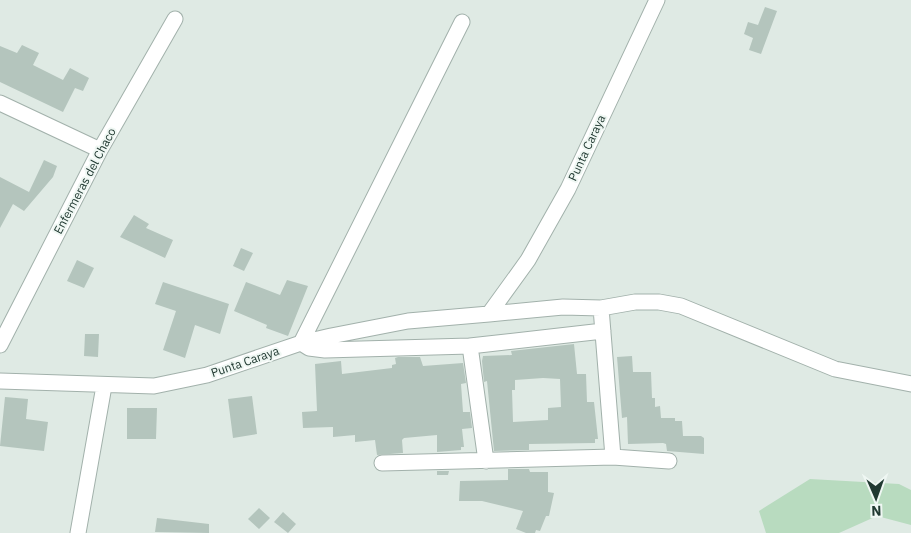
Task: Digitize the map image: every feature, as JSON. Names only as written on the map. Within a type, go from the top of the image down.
[{"type":"street","name":"Punta Caraya","points":[[488,314],[528,260],[568,189],[657,0]]},
{"type":"street","name":"Enfermeras del Chaco","points":[[0,345],[100,150],[175,19]]},
{"type":"street","points":[[462,22],[301,343],[309,348],[325,350],[470,346],[603,331]]},
{"type":"street","points":[[0,103],[100,150]]},
{"type":"street","name":"Punta Caraya","points":[[0,381],[104,386],[154,386],[206,375],[301,343],[408,321],[563,307],[601,308],[659,302],[681,306],[835,369],[911,384]]},
{"type":"street","points":[[601,308],[613,457]]},
{"type":"street","points":[[470,346],[486,461]]},
{"type":"street","points":[[78,533],[104,386]]},
{"type":"street","points":[[382,463],[613,457],[669,461]]},
{"type":"green space","points":[[810,479],[899,484],[911,490],[911,525],[877,516],[839,533],[766,533],[759,511]]},
{"type":"building","points":[[765,7],[777,11],[761,54],[749,50],[753,38],[744,34],[748,22],[758,25]]},
{"type":"building","points":[[22,45],[39,53],[33,65],[63,80],[70,68],[89,78],[83,91],[75,88],[63,112],[0,82],[0,46],[17,53]]},
{"type":"building","points":[[44,160],[57,166],[53,177],[24,211],[13,204],[0,228],[0,177],[29,192]]},
{"type":"building","points":[[134,215],[149,224],[146,228],[173,240],[165,258],[120,237]]},
{"type":"building","points":[[241,248],[253,253],[244,271],[233,266]]},
{"type":"building","points":[[77,260],[94,268],[84,288],[67,281]]},
{"type":"building","points":[[287,280],[308,286],[288,336],[266,328],[267,325],[234,311],[246,282],[280,295]]},
{"type":"building","points":[[163,282],[229,304],[220,334],[195,325],[185,358],[163,350],[176,311],[155,304]]},
{"type":"building","points":[[85,334],[99,334],[98,357],[84,356]]},
{"type":"building","points":[[574,344],[577,374],[586,374],[587,402],[594,402],[598,439],[595,439],[595,443],[529,444],[529,450],[494,451],[487,381],[484,382],[482,361],[483,356],[512,355],[511,351]],"holes":[[[560,379],[561,407],[548,408],[548,420],[513,422],[512,390],[515,390],[515,380]]]},
{"type":"building","points":[[632,356],[633,372],[651,372],[652,398],[655,398],[655,407],[660,406],[661,418],[675,418],[675,421],[682,421],[683,436],[701,436],[704,438],[704,454],[667,451],[666,444],[663,443],[628,444],[627,417],[622,418],[617,357]]},
{"type":"building","points":[[420,357],[423,366],[463,363],[466,383],[461,384],[463,412],[470,412],[472,428],[462,429],[464,447],[461,447],[461,450],[437,452],[437,435],[404,438],[402,440],[403,453],[377,455],[375,440],[355,442],[355,435],[333,437],[333,427],[303,428],[302,412],[317,411],[315,364],[341,361],[342,374],[392,368],[392,365],[396,364],[395,358]]},
{"type":"building","points":[[252,396],[257,434],[233,438],[228,399]]},
{"type":"building","points":[[5,397],[28,399],[26,419],[48,422],[44,451],[0,446]]},
{"type":"building","points":[[127,408],[157,408],[156,439],[127,439]]},
{"type":"building","points":[[508,469],[529,469],[530,472],[548,472],[548,492],[554,493],[549,516],[546,516],[540,531],[536,530],[535,533],[526,533],[516,529],[523,511],[482,501],[459,501],[460,481],[508,480]]},
{"type":"building","points":[[437,471],[449,471],[448,475],[437,475]]},
{"type":"building","points":[[259,508],[270,518],[259,529],[248,519]]},
{"type":"building","points":[[283,512],[296,524],[288,533],[274,522]]},
{"type":"building","points":[[157,518],[209,524],[209,533],[155,532]]}]
